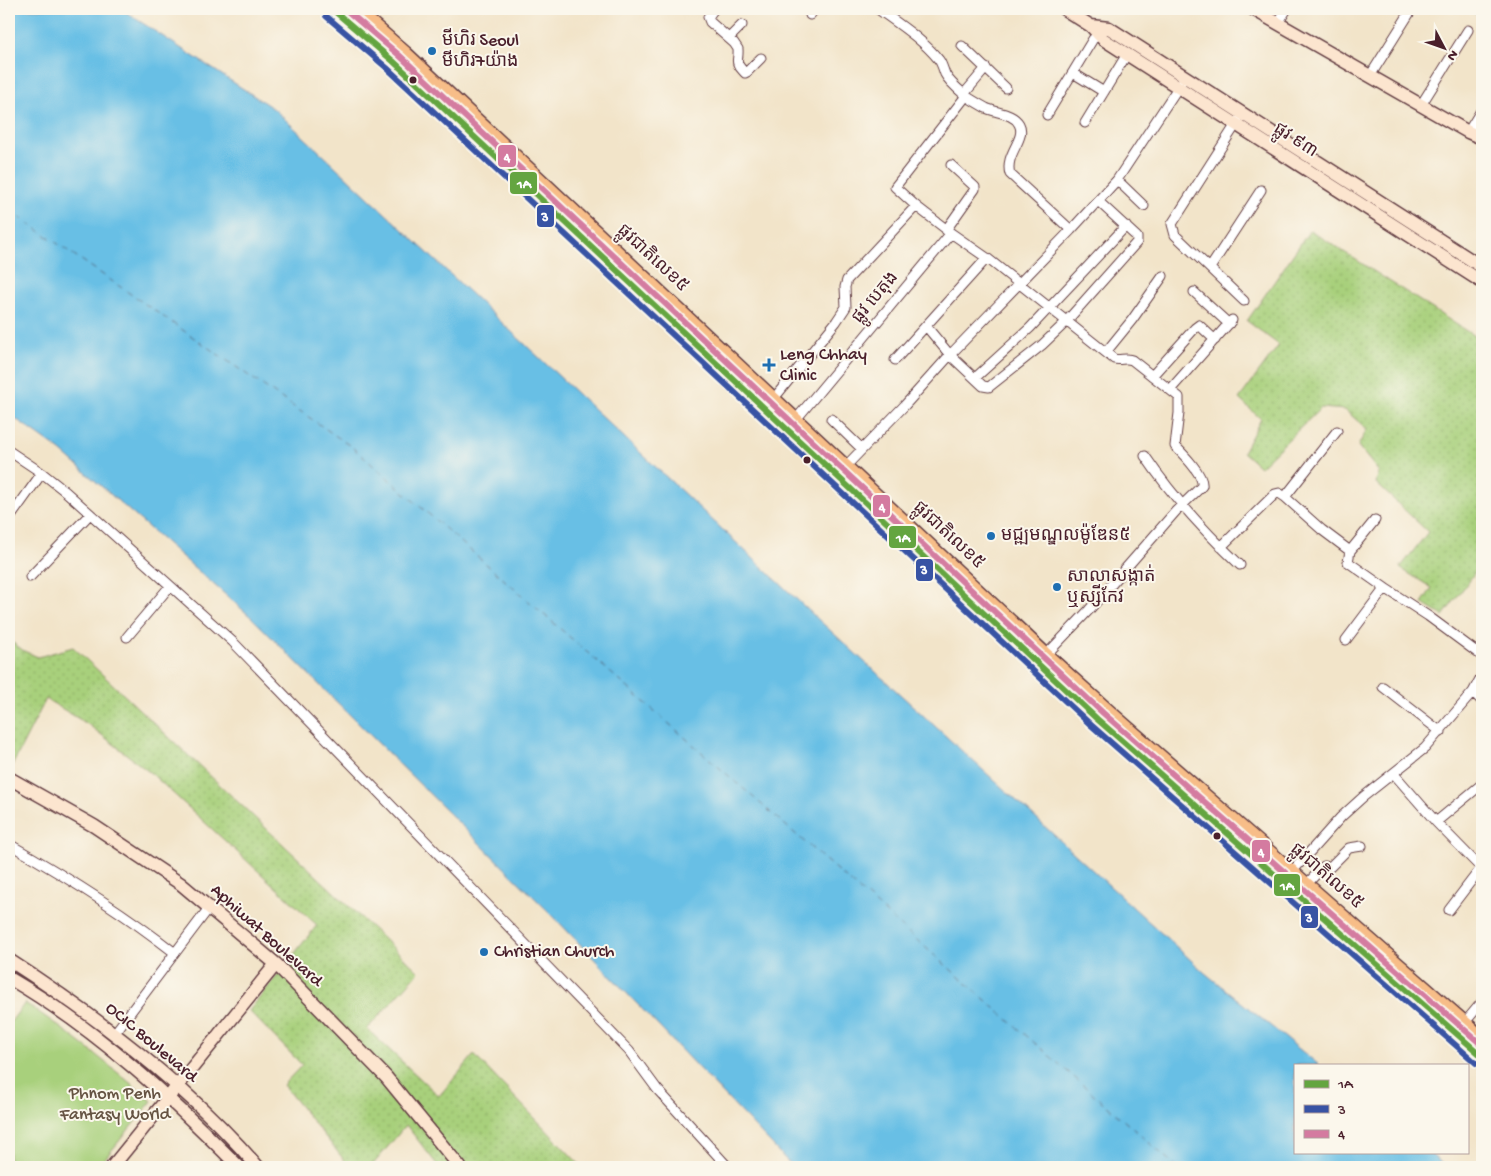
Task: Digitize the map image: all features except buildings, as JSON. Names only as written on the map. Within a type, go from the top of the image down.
[{"type":"highway","name":"ផ្លូវជាតិលេខ៥","points":[[332,9],[357,14],[841,472],[1096,719],[1287,877],[1460,1028],[1482,1040]]},
{"type":"highway","name":"ផ្លូវជាតិលេខ៥","points":[[841,472],[1106,710],[1287,877],[1306,885],[1460,1028],[1482,1056]]},
{"type":"street","points":[[714,9],[708,17],[710,22],[729,38],[738,49],[736,60],[744,73],[761,58]]},
{"type":"street","points":[[878,9],[921,40],[941,62],[945,76],[965,95],[987,108],[1009,116],[1018,122],[1021,129],[1009,159],[1008,167],[1010,174],[1071,230]]},
{"type":"street","points":[[1253,9],[1468,132],[1482,138]]},
{"type":"street","points":[[1278,23],[1287,9]]},
{"type":"street","points":[[1370,76],[1412,9]]},
{"type":"street","name":"ផ្លូវ ៩៣","points":[[1069,10],[1127,54],[1182,82]]},
{"type":"street","points":[[729,38],[742,25]]},
{"type":"street","name":"ផ្លូវ ៩៣","points":[[1095,30],[1109,28],[1182,82],[1482,282]]},
{"type":"street","points":[[1047,114],[1093,40],[1095,30]]},
{"type":"street","points":[[1422,105],[1468,30]]},
{"type":"street","points":[[962,46],[1006,88]]},
{"type":"street","points":[[1085,123],[1127,54]]},
{"type":"street","points":[[986,68],[896,187],[916,206],[949,232],[987,258],[1106,352],[1117,360],[1128,358],[1132,360],[1180,398],[1175,446],[1194,468],[1203,484],[1045,656]]},
{"type":"street","points":[[1073,73],[1104,92]]},
{"type":"street","points":[[841,472],[1117,180],[1182,82]]},
{"type":"street","points":[[1468,132],[1482,109]]},
{"type":"street","points":[[1239,119],[1172,224],[1174,235],[1244,301]]},
{"type":"street","name":"ផ្លូវ ៩៣","points":[[1239,119],[1482,267]]},
{"type":"street","name":"ផ្លូវ បេតុង","points":[[791,425],[949,232],[975,187],[951,165]]},
{"type":"street","points":[[1117,180],[1144,206]]},
{"type":"street","points":[[1210,268],[1261,190]]},
{"type":"street","points":[[926,326],[950,355],[983,386],[989,387],[1042,345],[1137,242],[1137,237],[1098,201]]},
{"type":"street","points":[[769,404],[846,307],[844,296],[847,280],[916,206]]},
{"type":"street","points":[[975,378],[1050,307],[1126,226]]},
{"type":"street","points":[[895,360],[987,258]]},
{"type":"street","points":[[1106,352],[1123,332],[1163,276]]},
{"type":"street","points":[[1170,390],[1230,322],[1194,292]]},
{"type":"street","points":[[1152,376],[1199,325],[1215,340]]},
{"type":"street","points":[[831,419],[862,449]]},
{"type":"street","points":[[1285,497],[1337,432]]},
{"type":"street","points":[[9,451],[42,473],[233,642],[622,1044],[657,1089],[728,1167]]},
{"type":"street","points":[[1145,456],[1166,487],[1221,547],[1240,564]]},
{"type":"street","points":[[9,519],[42,473]]},
{"type":"street","points":[[1221,547],[1275,494],[1279,493],[1350,551]]},
{"type":"street","points":[[30,577],[90,514]]},
{"type":"street","points":[[1375,520],[1350,551],[1348,562],[1428,616],[1482,656]]},
{"type":"street","points":[[126,637],[170,586]]},
{"type":"street","points":[[1346,640],[1385,588]]},
{"type":"street","points":[[1287,877],[1363,797],[1394,774],[1441,732],[1474,692],[1482,675]]},
{"type":"street","points":[[1383,687],[1441,732]]},
{"type":"street","points":[[1474,692],[1482,701]]},
{"type":"street","points":[[1394,774],[1436,822],[1482,868],[1449,910]]},
{"type":"street","name":"Aphiwat Boulevard","points":[[9,778],[94,826],[181,884],[276,964],[386,1077],[460,1167]]},
{"type":"street","points":[[1436,822],[1482,784]]},
{"type":"street","points":[[9,844],[64,875],[175,953]]},
{"type":"street","points":[[1306,885],[1324,866],[1330,867],[1349,848],[1362,846]]},
{"type":"street","points":[[114,1034],[209,908]]},
{"type":"street","name":"OCIC Boulevard","points":[[9,960],[53,988],[114,1034],[178,1087],[258,1167]]},
{"type":"street","points":[[112,1167],[276,964]]},
{"type":"street","name":"OCIC Boulevard","points":[[9,978],[84,1028],[169,1098],[239,1167]]},
{"type":"street","points":[[1460,1028],[1482,1002]]},
{"type":"green space","points":[[1310,230],[1482,341],[1482,563],[1443,616],[1422,603],[1432,588],[1400,568],[1428,532],[1376,483],[1379,472],[1358,446],[1367,429],[1345,410],[1321,408],[1260,467],[1243,452],[1261,419],[1239,399],[1279,345],[1247,321]]},
{"type":"green space","points":[[9,640],[24,651],[38,657],[73,647],[419,972],[367,1029],[439,1096],[474,1055],[582,1167],[439,1167],[406,1125],[371,1167],[350,1167],[283,1085],[302,1065],[249,1011],[317,925],[153,775],[89,725],[46,699],[12,766],[9,764]]},
{"type":"green space","name":"Phnom Penh Fantasy World","points":[[25,1003],[74,1038],[152,1101],[98,1167],[9,1167],[9,1024]]},
{"type":"water","points":[[9,9],[121,9],[274,109],[821,622],[1205,973],[1318,1064],[1294,1064],[1294,1154],[1430,1154],[1446,1167],[793,1167],[554,917],[251,617],[61,451],[9,414]]},
{"type":"waterway","points":[[1465,9],[1482,15]]},
{"type":"ferry route","points":[[9,210],[352,447],[1177,1167]]},
{"type":"transit line","name":"1A","points":[[332,9],[393,61],[1097,719],[1482,1056]]},
{"type":"transit line","name":"4","points":[[345,9],[399,55],[1103,713],[1482,1045]]},
{"type":"transit line","name":"3","points":[[326,16],[387,68],[1091,725],[1476,1063]]},
{"type":"place","name":"មីហិរ Seoul មីហិរ7យ៉ាង","points":[[432,51]]},
{"type":"place","name":"Leng Chhay Clinic","points":[[769,365]]},
{"type":"place","name":"មជ្ឍមណ្ឌលម៉ូឌែន៥","points":[[991,536]]},
{"type":"place","name":"សាលាសង្កាត់ ឬស្សីកែវ","points":[[1057,587]]},
{"type":"place","name":"Christian Church","points":[[484,952]]}]
